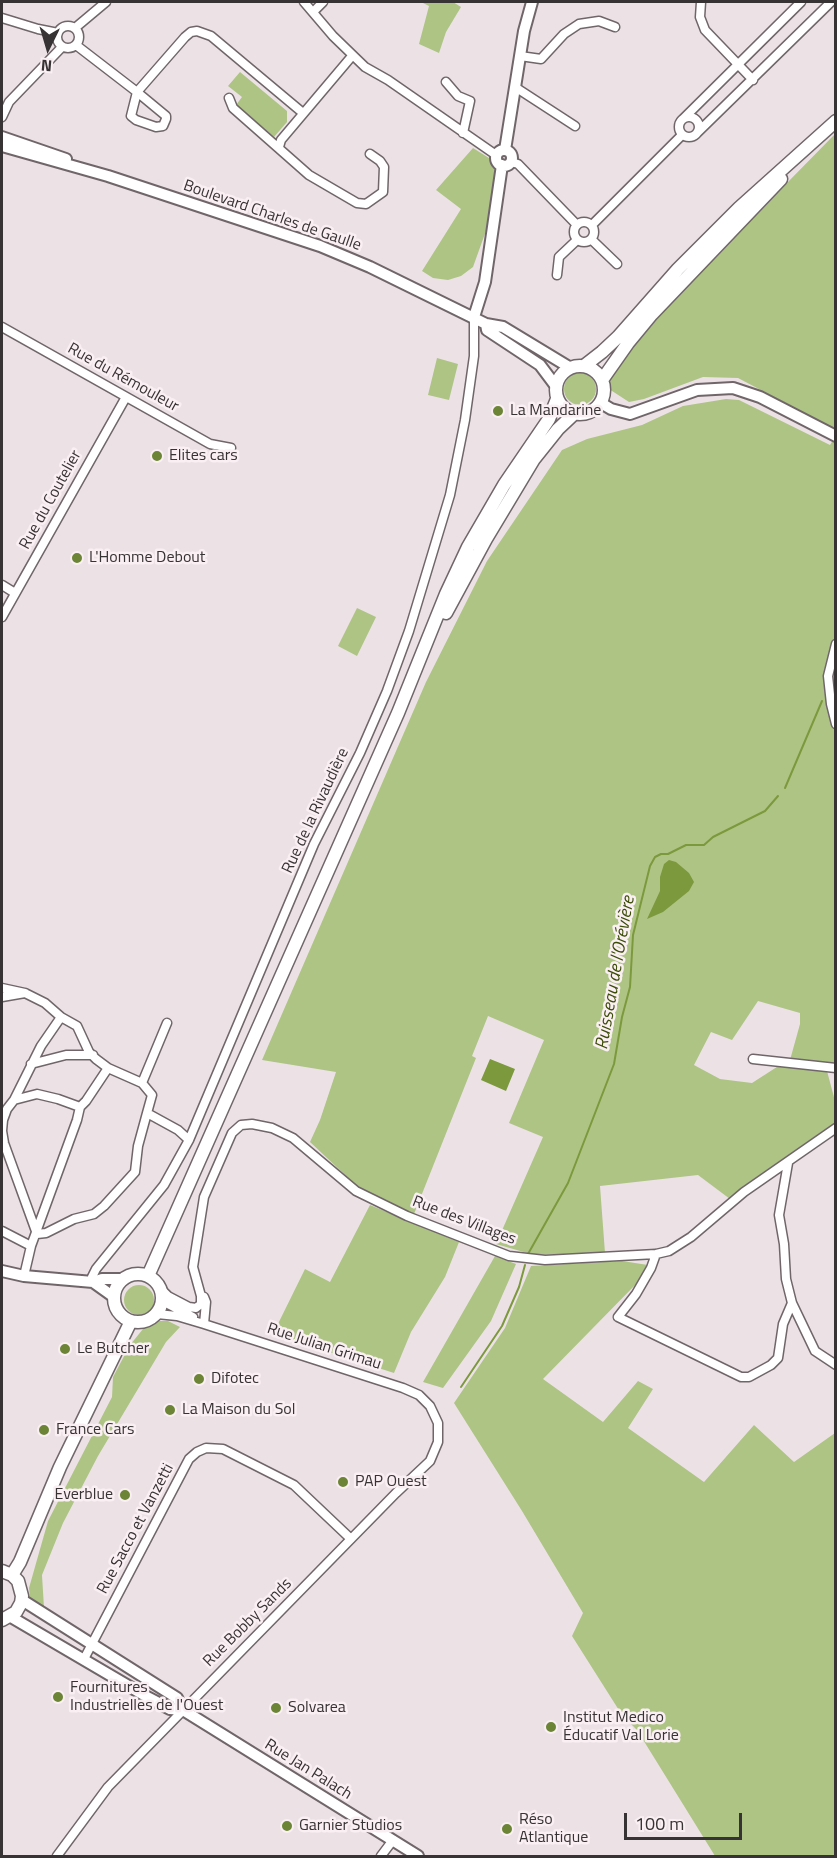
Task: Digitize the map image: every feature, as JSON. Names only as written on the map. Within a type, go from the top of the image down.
[{"type":"main road","points":[[584,366],[618,337],[678,269],[739,208],[836,121]]},
{"type":"main road","points":[[602,380],[652,314],[820,136]]},
{"type":"main road","points":[[584,366],[595,370],[602,380],[604,390],[601,403],[594,410],[575,413],[563,408],[557,399],[555,385],[558,378],[569,367],[584,366]]},
{"type":"main road","points":[[148,1276],[412,678],[446,594],[468,547],[504,485],[549,419],[557,399]]},
{"type":"main road","points":[[412,678],[513,493],[552,437],[575,413]]},
{"type":"main road","points":[[133,1275],[148,1276],[156,1281],[162,1295],[157,1314],[145,1321],[131,1321],[117,1310],[114,1297],[116,1289],[124,1279],[133,1275]]},
{"type":"main road","points":[[6,1618],[18,1610],[22,1600],[21,1588],[7,1573],[20,1562],[60,1467],[131,1321]]},
{"type":"street","points":[[75,28],[106,2]]},
{"type":"street","points":[[304,2],[352,57],[364,67],[388,80],[463,133],[518,164],[577,225]]},
{"type":"street","points":[[313,12],[323,2]]},
{"type":"street","points":[[474,317],[485,282],[520,56],[532,2]]},
{"type":"street","points":[[701,2],[700,17],[705,30],[753,80]]},
{"type":"street","points":[[801,2],[683,119],[679,127],[682,135],[688,138],[698,133],[831,2]]},
{"type":"street","points":[[2,18],[58,33]]},
{"type":"street","points":[[520,56],[541,59],[564,34],[579,24],[599,21],[615,27]]},
{"type":"street","points":[[67,26],[75,28],[79,36],[76,45],[69,48],[62,47],[57,38],[58,33],[67,26]]},
{"type":"street","points":[[76,45],[137,92],[166,116],[163,126],[156,127],[131,116],[137,92],[185,37],[197,31],[211,36],[303,113]]},
{"type":"street","points":[[2,117],[9,102],[62,47]]},
{"type":"street","points":[[279,147],[281,140],[352,57]]},
{"type":"street","points":[[446,82],[458,96],[470,101],[463,133]]},
{"type":"street","points":[[515,87],[575,126]]},
{"type":"street","points":[[229,98],[233,108],[309,175],[357,203],[366,204],[384,192],[384,167],[370,154]]},
{"type":"street","points":[[683,119],[689,117],[696,120],[699,126],[698,133]]},
{"type":"street","points":[[592,225],[682,135]]},
{"type":"street","name":"Boulevard Charles de Gaulle","points":[[2,137],[76,162],[108,176]]},
{"type":"street","name":"Boulevard Charles de Gaulle","points":[[2,146],[108,176],[320,246],[370,267],[486,324]]},
{"type":"street","points":[[585,222],[592,225],[595,233],[591,240],[584,243],[578,240],[574,232],[577,225],[585,222]]},
{"type":"street","points":[[556,275],[559,257],[578,240]]},
{"type":"street","points":[[591,240],[617,264]]},
{"type":"street","name":"Rue de la Rivaudière","points":[[93,1282],[92,1277],[96,1269],[164,1185],[189,1140],[314,844],[372,727],[400,657],[450,495],[465,420],[474,356],[474,317]]},
{"type":"street","points":[[555,385],[540,365],[487,330],[486,324],[503,327],[569,367]]},
{"type":"street","name":"Rue du Rémouleur","points":[[2,327],[210,444],[231,448]]},
{"type":"street","points":[[601,403],[630,414],[697,390],[732,388],[760,397],[836,436]]},
{"type":"street","name":"Rue du Coutelier","points":[[2,617],[126,397]]},
{"type":"street","points":[[2,585],[15,593]]},
{"type":"street","points":[[836,644],[828,676],[836,724]]},
{"type":"street","points":[[2,988],[25,993],[45,1003],[60,1017],[77,1026],[89,1052],[108,1068],[142,1083],[152,1095],[138,1146],[135,1172],[94,1214],[74,1219],[46,1233],[38,1234]]},
{"type":"street","points":[[2,997],[25,993]]},
{"type":"street","points":[[38,1234],[4,1143],[3,1120],[31,1064],[60,1017]]},
{"type":"street","points":[[142,1083],[167,1023]]},
{"type":"street","points":[[31,1064],[66,1055],[93,1055]]},
{"type":"street","points":[[753,1059],[836,1068]]},
{"type":"street","points":[[24,1276],[31,1246],[38,1234],[78,1120],[80,1107],[108,1068]]},
{"type":"street","points":[[14,1100],[37,1094],[80,1107]]},
{"type":"street","points":[[147,1113],[178,1130],[189,1140]]},
{"type":"street","name":"Rue des Villages","points":[[204,1324],[206,1302],[198,1286],[193,1267],[204,1197],[232,1132],[241,1125],[252,1124],[272,1128],[293,1138],[309,1149],[356,1191],[417,1220],[508,1256],[545,1260],[656,1254],[669,1251],[691,1237],[744,1192],[836,1128]]},
{"type":"street","points":[[788,1163],[779,1215],[784,1244],[786,1279],[792,1303],[815,1351],[836,1365]]},
{"type":"street","points":[[2,1231],[31,1246]]},
{"type":"street","points":[[656,1254],[636,1294],[618,1317],[741,1377],[748,1377],[771,1365],[778,1358],[783,1324],[792,1303]]},
{"type":"street","points":[[2,1271],[24,1276],[93,1282],[102,1279],[124,1279]]},
{"type":"street","points":[[93,1282],[114,1297]]},
{"type":"street","points":[[162,1295],[196,1308],[201,1304],[198,1286]]},
{"type":"street","name":"Rue Julian Grimau","points":[[162,1295],[204,1324]]},
{"type":"street","name":"Rue Julian Grimau","points":[[157,1314],[177,1316],[204,1324],[403,1388],[419,1395],[430,1406]]},
{"type":"street","name":"Rue Bobby Sands","points":[[57,1857],[108,1787],[430,1461],[438,1442],[438,1423],[430,1406]]},
{"type":"street","name":"Rue Sacco et Vanzetti","points":[[84,1659],[189,1459],[197,1452],[206,1448],[223,1449],[294,1485],[351,1539]]},
{"type":"street","name":"Rue Jan Palach","points":[[22,1600],[177,1698],[183,1710]]},
{"type":"street","name":"Rue Jan Palach","points":[[6,1618],[84,1659],[170,1709],[183,1710],[418,1857]]},
{"type":"street","points":[[381,1857],[393,1840]]},
{"type":"shaded area","points":[[421,2],[453,2],[461,7],[446,32],[439,53],[419,44],[429,6]]},
{"type":"shaded area","points":[[240,72],[287,111],[287,122],[274,137],[236,105],[242,97],[228,86]]},
{"type":"shaded area","points":[[835,134],[835,429],[738,378],[703,377],[644,399],[629,402],[609,389],[609,380],[616,367],[684,288]]},
{"type":"shaded area","points":[[473,148],[489,158],[495,170],[487,228],[473,267],[461,276],[448,280],[433,278],[422,271],[461,209],[436,190]]},
{"type":"shaded area","points":[[437,358],[458,364],[449,400],[428,395]]},
{"type":"shaded area","points":[[580,373],[591,378],[596,389],[591,400],[580,405],[569,400],[564,389],[569,378]]},
{"type":"shaded area","points":[[726,399],[739,400],[830,445],[835,437],[835,1065],[790,1060],[800,1024],[800,1013],[758,1001],[732,1040],[711,1032],[694,1065],[720,1079],[752,1083],[780,1065],[827,1071],[835,1101],[835,1123],[730,1199],[698,1175],[600,1186],[605,1253],[534,1255],[496,1244],[543,1137],[509,1123],[544,1040],[488,1016],[472,1056],[476,1058],[414,1214],[358,1187],[310,1142],[336,1072],[262,1060],[426,682],[487,561],[562,450],[587,439],[642,425],[683,406]]},
{"type":"shaded area","points":[[357,608],[376,617],[357,656],[338,646]]},
{"type":"shaded area","points":[[669,860],[676,862],[689,873],[694,882],[689,891],[663,912],[647,919],[660,891],[660,877],[664,864]]},
{"type":"shaded area","points":[[490,1059],[515,1069],[506,1091],[481,1080]]},
{"type":"shaded area","points":[[370,1205],[459,1242],[445,1277],[411,1332],[394,1373],[273,1334],[305,1269],[330,1282]]},
{"type":"shaded area","points":[[495,1256],[516,1264],[491,1321],[443,1388],[423,1382]]},
{"type":"shaded area","points":[[622,1261],[648,1265],[640,1280],[543,1379],[603,1422],[638,1381],[653,1389],[628,1428],[704,1482],[754,1425],[794,1462],[835,1433],[835,1856],[715,1856],[637,1730],[622,1715],[572,1636],[583,1613],[454,1403],[505,1328],[531,1266]]},
{"type":"shaded area","points":[[139,1285],[145,1286],[153,1294],[153,1306],[145,1314],[139,1315],[133,1314],[125,1306],[124,1300],[125,1294],[133,1286]]},
{"type":"shaded area","points":[[159,1321],[168,1321],[180,1327],[166,1342],[98,1456],[63,1523],[42,1575],[44,1608],[30,1599],[29,1588],[48,1521],[112,1397],[113,1377],[130,1345],[143,1329]]},
{"type":"waterway","name":"Ruisseau de l'Orévière","points":[[785,788],[822,701]]},
{"type":"waterway","name":"Ruisseau de l'Orévière","points":[[528,1254],[568,1183],[614,1064],[630,987],[633,935],[650,866],[655,857],[661,854],[668,854],[686,845],[704,845],[713,837],[765,811],[778,796]]},
{"type":"waterway","name":"Ruisseau de l'Orévière","points":[[461,1387],[502,1326],[519,1287],[525,1265]]},
{"type":"place","name":"La Mandarine","points":[[498,411]]},
{"type":"place","name":"Elites cars","points":[[157,456]]},
{"type":"place","name":"L'Homme Debout","points":[[77,558]]},
{"type":"place","name":"Le Butcher","points":[[65,1349]]},
{"type":"place","name":"Difotec","points":[[199,1379]]},
{"type":"place","name":"La Maison du Sol","points":[[170,1410]]},
{"type":"place","name":"France Cars","points":[[44,1430]]},
{"type":"place","name":"PAP Ouest","points":[[343,1482]]},
{"type":"place","name":"Everblue","points":[[125,1495]]},
{"type":"place","name":"Fournitures Industrielles de l'Ouest","points":[[58,1697]]},
{"type":"place","name":"Solvarea","points":[[276,1708]]},
{"type":"place","name":"Institut Medico Éducatif Val Lorie","points":[[551,1727]]},
{"type":"place","name":"Garnier Studios","points":[[287,1826]]},
{"type":"place","name":"Réso Atlantique","points":[[507,1829]]}]
